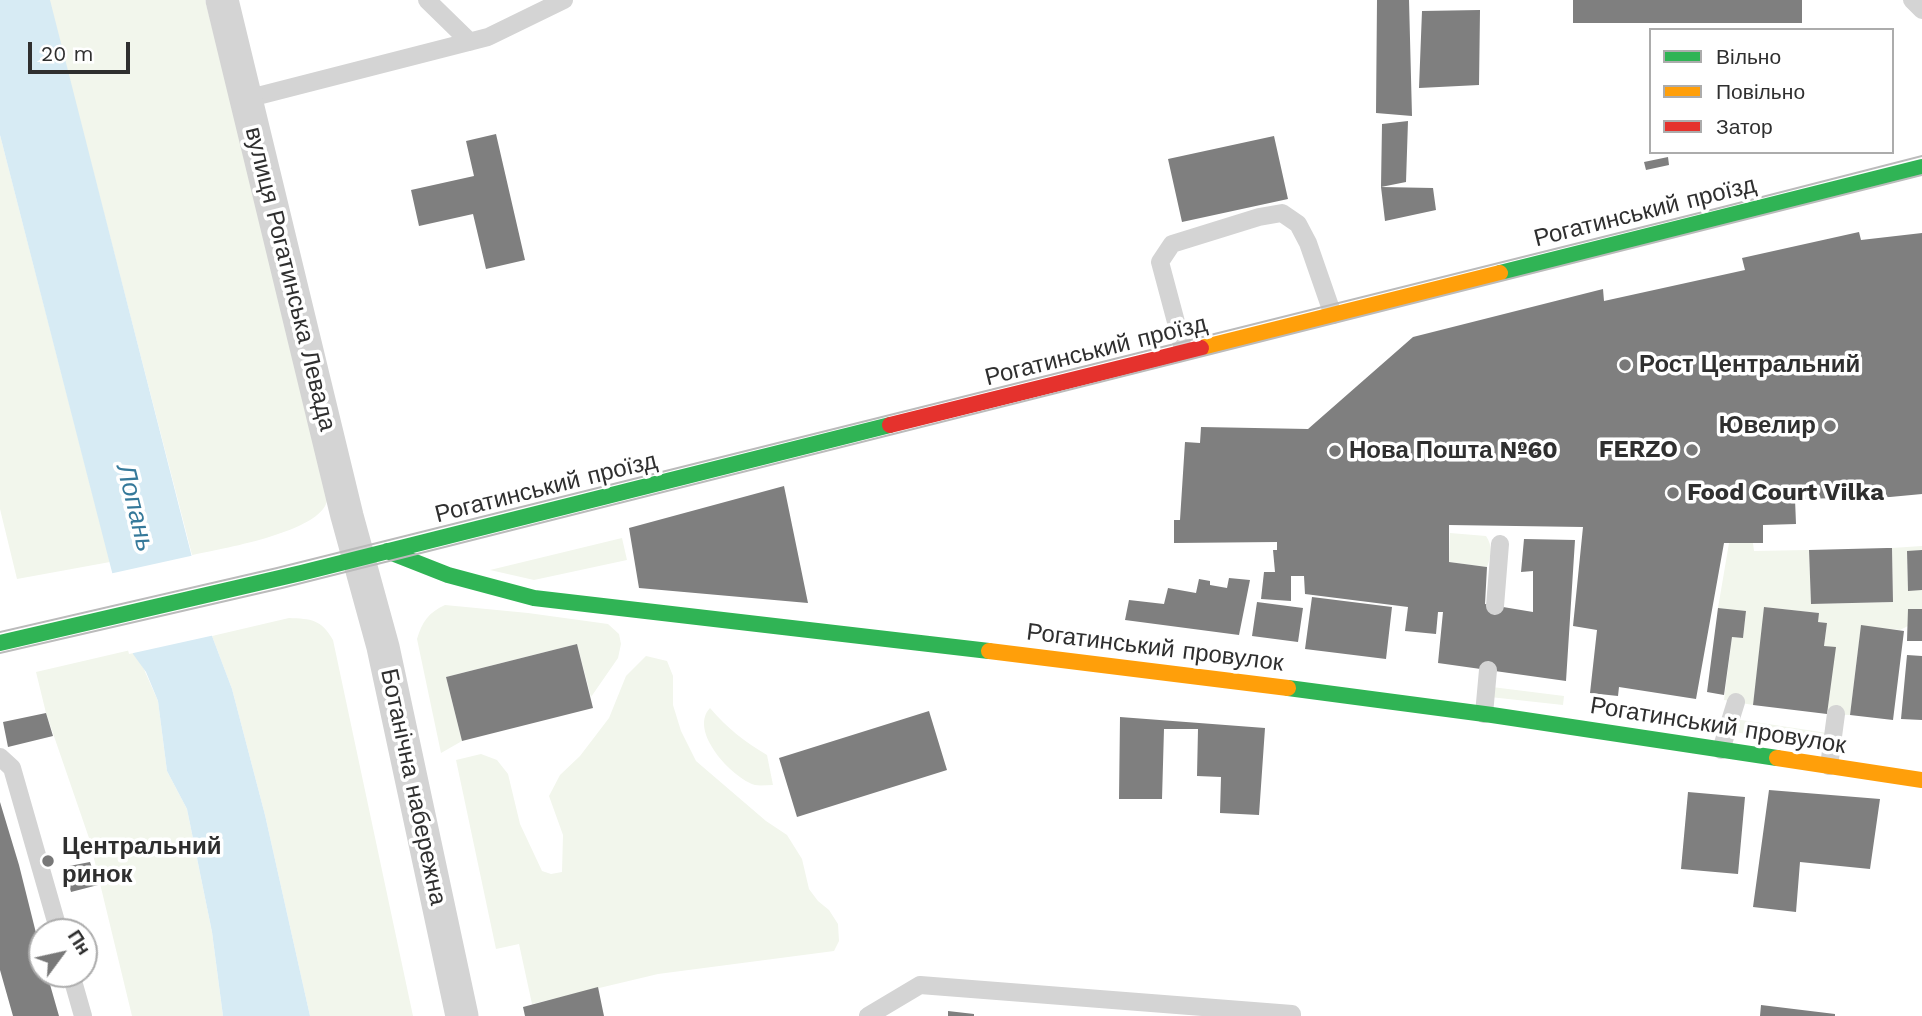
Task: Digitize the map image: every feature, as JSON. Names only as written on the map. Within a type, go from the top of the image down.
[{"type":"street","name":"вулиця Рогатинська Левада","points":[[222,0],[344,503],[373,555]]},
{"type":"street","name":"Рогатинський проїзд","points":[[0,643],[373,555],[1922,167]]},
{"type":"street","name":"Рогатинський провулок","points":[[373,555],[534,598],[1089,662],[1484,714],[1922,780]]},
{"type":"street","name":"Ботанічна набережна","points":[[373,555],[383,647],[462,1016]]},
{"type":"lane","points":[[427,0],[470,42]]},
{"type":"lane","points":[[246,99],[488,37],[565,0]]},
{"type":"lane","points":[[1912,0],[1922,10]]},
{"type":"lane","points":[[1184,352],[1160,262],[1172,244],[1259,217],[1282,213],[1298,224],[1308,243],[1333,315]]},
{"type":"lane","points":[[1495,606],[1500,544]]},
{"type":"lane","points":[[1484,714],[1488,670]]},
{"type":"lane","points":[[1721,750],[1736,702]]},
{"type":"lane","points":[[1829,766],[1836,714]]},
{"type":"lane","points":[[0,757],[12,768],[55,918]]},
{"type":"lane","points":[[868,1016],[920,985],[1292,1016]]},
{"type":"lane","points":[[75,988],[83,1016]]},
{"type":"shaded area","points":[[49,0],[205,0],[323,455],[328,498],[318,514],[304,523],[244,544],[192,555]]},
{"type":"shaded area","points":[[0,135],[110,562],[17,579],[0,509]]},
{"type":"shaded area","points":[[1450,533],[1486,536],[1491,551],[1487,567],[1449,562]]},
{"type":"shaded area","points":[[622,538],[627,560],[534,580],[490,570]]},
{"type":"shaded area","points":[[1729,543],[1753,543],[1754,551],[1809,550],[1811,604],[1893,602],[1892,548],[1922,546],[1922,550],[1907,552],[1908,590],[1922,590],[1922,609],[1908,609],[1908,626],[1900,630],[1861,626],[1850,715],[1827,714],[1835,648],[1824,646],[1827,623],[1818,622],[1818,613],[1765,607],[1753,705],[1724,700],[1732,637],[1743,638],[1746,612],[1718,608]]},
{"type":"shaded area","points":[[445,605],[608,624],[619,634],[621,644],[618,658],[591,697],[577,644],[446,677],[462,741],[441,753],[417,639],[427,618]]},
{"type":"shaded area","points":[[289,618],[320,624],[333,640],[413,1016],[310,1016],[265,815],[232,689],[212,636]]},
{"type":"shaded area","points":[[135,649],[158,701],[167,771],[187,809],[212,932],[223,1016],[132,1016],[89,838],[46,713],[36,672]]},
{"type":"shaded area","points":[[646,656],[667,661],[673,676],[673,705],[681,731],[696,761],[766,821],[787,835],[802,859],[809,889],[838,924],[839,941],[834,951],[658,974],[532,1004],[519,944],[496,949],[456,760],[481,754],[497,760],[508,774],[520,824],[542,871],[551,874],[562,872],[563,835],[549,796],[560,775],[580,756],[609,718],[626,676]]},
{"type":"shaded area","points":[[1492,687],[1564,696],[1563,705],[1490,697]]},
{"type":"shaded area","points":[[710,708],[737,734],[767,755],[773,785],[755,785],[725,764],[709,741],[705,729],[705,718]]},
{"type":"shaded area","points":[[1735,719],[1827,733],[1825,746],[1734,732]]},
{"type":"water","name":"Лопань","points":[[0,0],[50,0],[212,636],[232,689],[265,815],[310,1016],[223,1016],[212,932],[187,809],[167,771],[158,701],[146,672],[133,654],[0,135]]},
{"type":"pier","points":[[195,555],[215,635],[129,654],[109,574]]},
{"type":"building","points":[[1377,0],[1409,0],[1412,116],[1376,113]]},
{"type":"building","points":[[1573,0],[1802,0],[1802,23],[1573,23]]},
{"type":"building","points":[[1480,10],[1479,85],[1419,88],[1422,11]]},
{"type":"building","points":[[1408,121],[1406,182],[1381,187],[1382,124]]},
{"type":"building","points":[[496,134],[525,260],[486,269],[473,214],[419,226],[411,190],[474,176],[466,141]]},
{"type":"building","points":[[1274,136],[1288,199],[1182,222],[1168,159]]},
{"type":"building","points":[[1668,157],[1669,165],[1646,170],[1644,162]]},
{"type":"building","points":[[1381,187],[1433,188],[1436,210],[1385,221]]},
{"type":"building","name":"Рост Центральний","points":[[1859,232],[1861,240],[1922,233],[1922,494],[1795,499],[1796,524],[1763,525],[1763,543],[1724,543],[1696,699],[1619,687],[1618,696],[1590,693],[1597,630],[1573,626],[1583,527],[1449,525],[1449,562],[1487,567],[1485,604],[1533,612],[1533,571],[1521,572],[1524,539],[1575,540],[1566,681],[1438,663],[1443,612],[1438,612],[1436,634],[1405,631],[1408,607],[1305,594],[1304,576],[1291,576],[1291,601],[1261,599],[1264,572],[1275,572],[1273,550],[1277,550],[1277,542],[1174,543],[1174,520],[1180,520],[1185,442],[1200,443],[1201,427],[1308,429],[1413,337],[1603,289],[1604,301],[1745,270],[1742,258]]},
{"type":"building","points":[[784,486],[808,603],[639,588],[629,528]]},
{"type":"building","points":[[1892,548],[1893,602],[1811,604],[1809,550]]},
{"type":"building","points":[[1922,550],[1922,590],[1908,591],[1907,551]]},
{"type":"building","points":[[1229,578],[1250,580],[1239,635],[1125,620],[1129,600],[1164,604],[1168,588],[1196,593],[1199,579],[1210,581],[1210,585],[1227,588]]},
{"type":"building","points":[[1312,597],[1392,607],[1386,659],[1305,649]]},
{"type":"building","points":[[1257,602],[1303,608],[1298,642],[1252,636]]},
{"type":"building","points":[[1764,607],[1819,613],[1818,622],[1827,623],[1824,646],[1836,647],[1827,714],[1753,705]]},
{"type":"building","points":[[1718,608],[1746,611],[1743,638],[1732,637],[1724,695],[1707,692]]},
{"type":"building","points":[[1908,609],[1922,609],[1922,641],[1907,641]]},
{"type":"building","points":[[1861,625],[1904,631],[1893,720],[1850,715]]},
{"type":"building","points":[[577,644],[593,708],[462,741],[446,677]]},
{"type":"building","points":[[1907,655],[1922,656],[1922,720],[1901,719]]},
{"type":"building","points":[[929,711],[947,770],[797,817],[779,758]]},
{"type":"building","points":[[46,713],[53,736],[8,747],[3,722]]},
{"type":"building","points":[[1120,717],[1265,728],[1259,815],[1220,813],[1221,777],[1197,776],[1198,729],[1164,729],[1162,799],[1119,799]]},
{"type":"building","points":[[1769,790],[1880,799],[1870,869],[1800,862],[1796,912],[1753,907]]},
{"type":"building","points":[[1688,792],[1745,797],[1738,874],[1681,869]]},
{"type":"building","points":[[0,802],[32,918],[28,918],[28,988],[51,988],[59,1016],[13,1016],[0,970]]},
{"type":"building","points":[[90,862],[98,885],[71,892],[64,867]]},
{"type":"building","points":[[598,987],[604,1016],[525,1016],[523,1007]]},
{"type":"building","points":[[1761,1005],[1835,1014],[1835,1016],[1760,1016]]},
{"type":"building","points":[[948,1011],[974,1014],[974,1016],[948,1016]]},
{"type":"tram line","points":[[0,632],[277,568],[1922,156]]},
{"type":"tram line","points":[[0,653],[282,588],[1922,175]]},
{"type":"traffic: fast","points":[[1500,273],[1922,167]]},
{"type":"traffic: fast","points":[[0,643],[301,573],[890,425]]},
{"type":"traffic: fast","points":[[387,551],[448,575],[534,598],[989,651]]},
{"type":"traffic: fast","points":[[1288,688],[1492,715],[1777,758]]},
{"type":"traffic: slow","points":[[1201,348],[1500,273]]},
{"type":"traffic: slow","points":[[989,651],[1288,688]]},
{"type":"traffic: slow","points":[[1777,758],[1922,780]]},
{"type":"traffic: jam","points":[[890,425],[1201,348]]},
{"type":"place","name":"Рост Центральний","points":[[1625,365]]},
{"type":"place","name":"Ювелир","points":[[1830,426]]},
{"type":"place","name":"FERZO","points":[[1692,450]]},
{"type":"place","name":"Нова Пошта №60","points":[[1335,451]]},
{"type":"place","name":"Food Court Vilka","points":[[1673,493]]},
{"type":"place","name":"Центральний ринок","points":[[48,861]]}]
